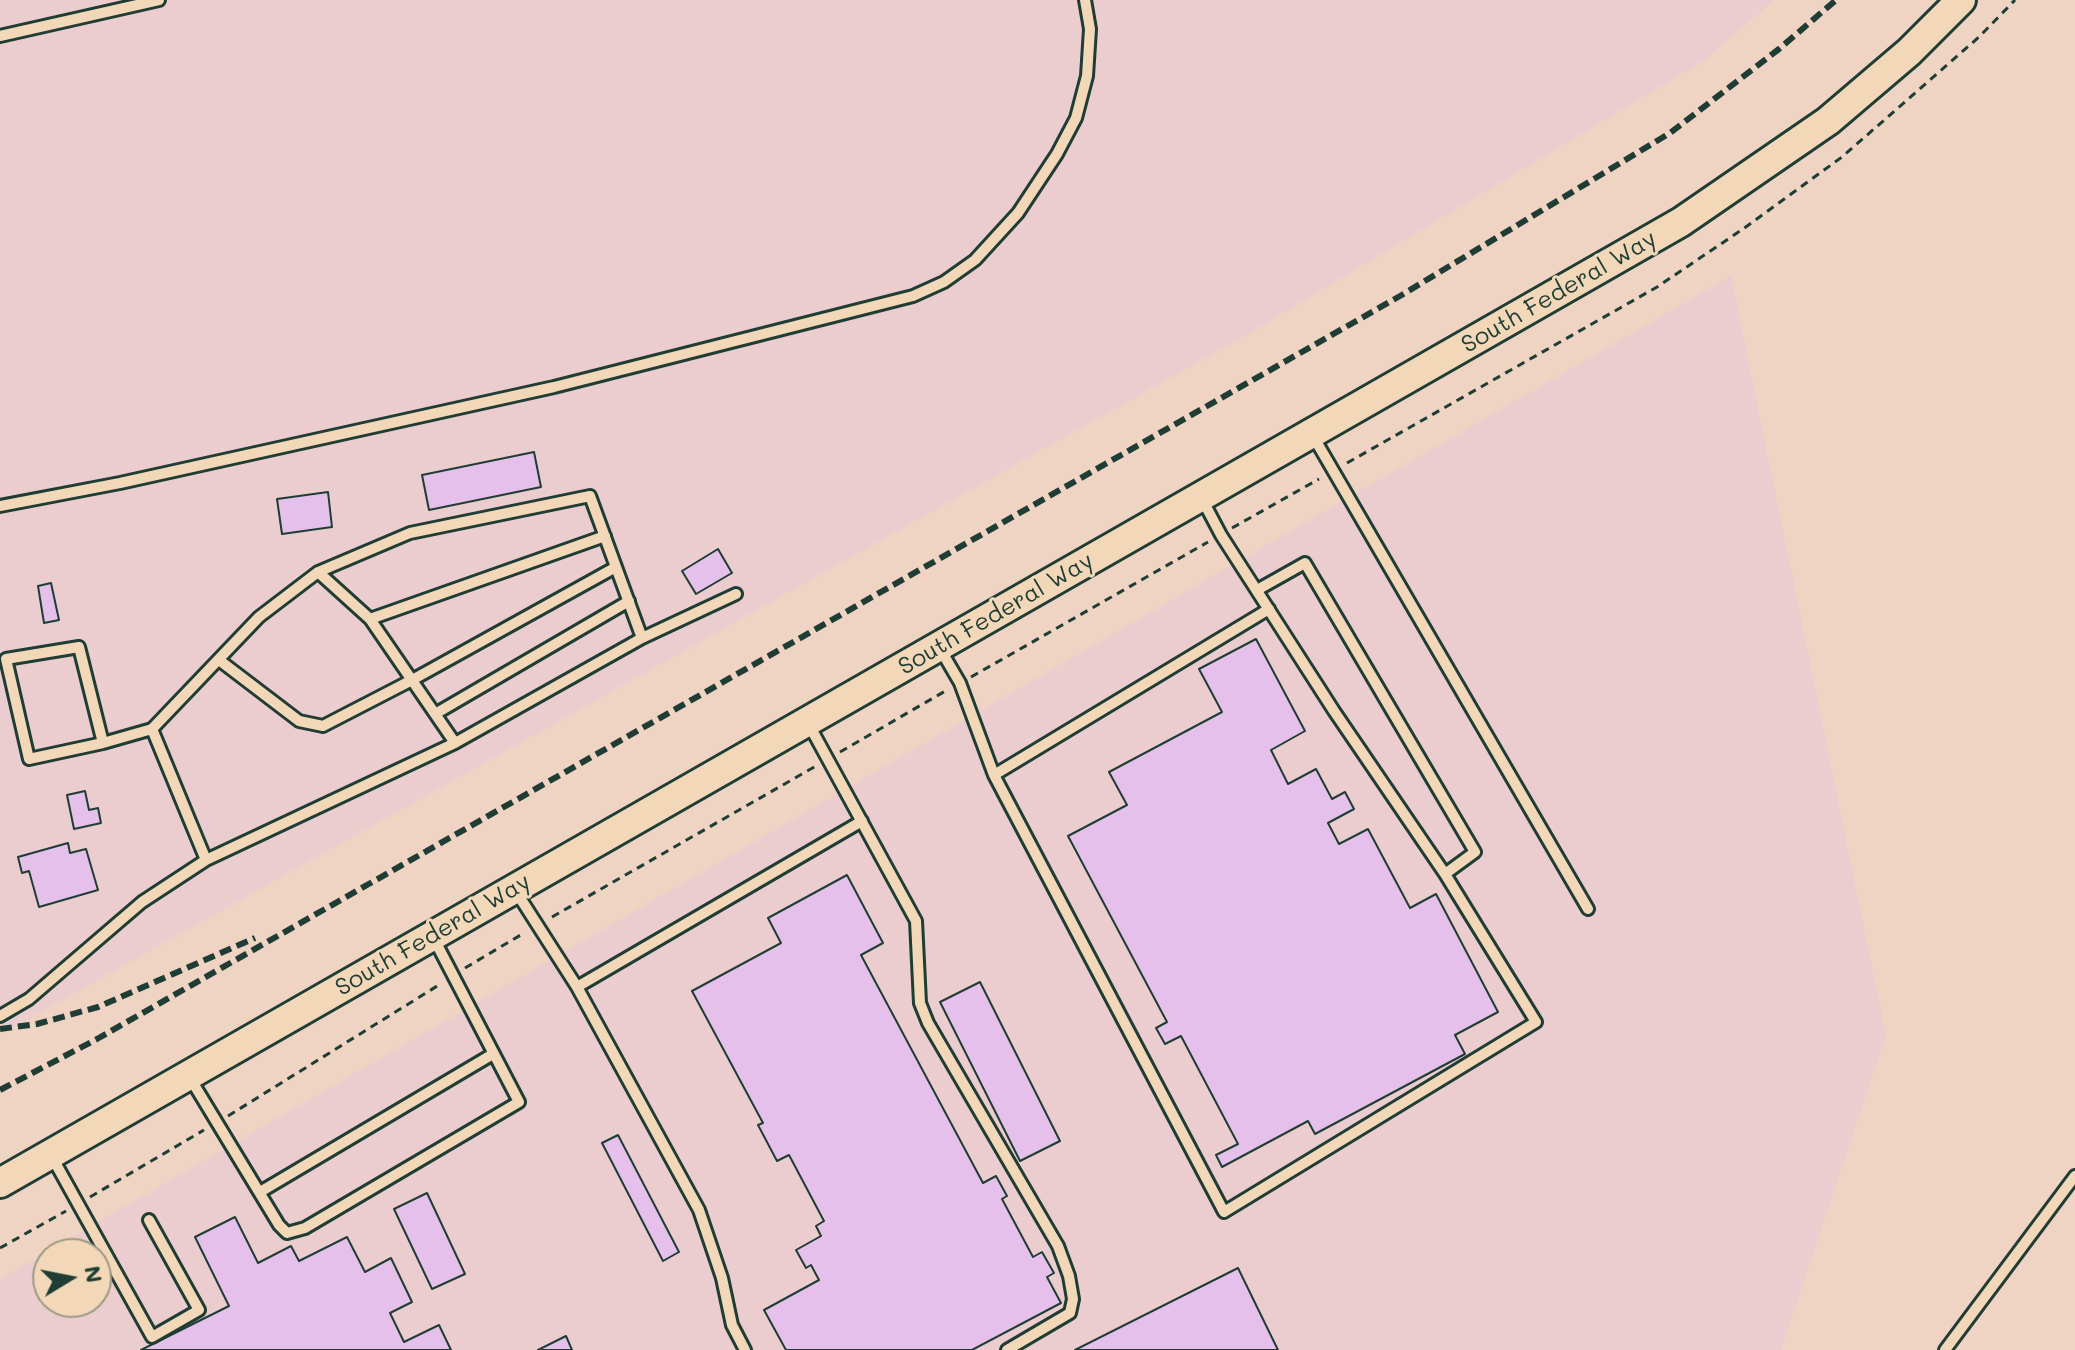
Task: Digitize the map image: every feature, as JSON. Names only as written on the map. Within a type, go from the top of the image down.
[{"type":"main road","name":"South Federal Way","points":[[0,1183],[1681,222],[1828,121],[1909,52],[1961,0]]},
{"type":"lane","points":[[0,36],[159,0]]},
{"type":"lane","points":[[0,506],[120,483],[554,387],[913,296],[944,282],[975,260],[1018,213],[1057,154],[1076,118],[1087,76],[1090,29],[1085,0]]},
{"type":"lane","points":[[1312,434],[1588,909]]},
{"type":"lane","points":[[103,743],[79,647],[6,659],[29,759],[103,743],[152,729],[259,617],[318,572],[410,533],[590,496],[642,638]]},
{"type":"lane","points":[[939,647],[960,683],[994,775],[1224,1212],[1536,1022],[1445,874],[1334,711],[1221,535],[1201,498]]},
{"type":"lane","points":[[370,619],[605,536]]},
{"type":"lane","points":[[1257,590],[1305,563],[1475,852],[1445,874]]},
{"type":"lane","points":[[219,660],[299,721],[323,726],[616,567]]},
{"type":"lane","points":[[318,572],[370,619],[455,743]]},
{"type":"lane","points":[[0,1016],[29,999],[142,902],[206,860],[455,743],[642,638],[736,594]]},
{"type":"lane","points":[[435,714],[629,601]]},
{"type":"lane","points":[[994,775],[1269,609]]},
{"type":"lane","points":[[808,721],[916,921],[920,1003],[928,1023],[1058,1246],[1069,1276],[1073,1299],[1070,1313],[1007,1350]]},
{"type":"lane","points":[[152,729],[206,860]]},
{"type":"lane","points":[[577,987],[862,821]]},
{"type":"lane","points":[[514,889],[577,987],[699,1210],[722,1278],[732,1325],[745,1350]]},
{"type":"lane","points":[[188,1075],[279,1225],[287,1233],[305,1228],[519,1102],[432,936]]},
{"type":"lane","points":[[260,1192],[493,1054]]},
{"type":"lane","points":[[50,1154],[152,1337],[199,1310],[149,1220]]},
{"type":"lane","points":[[1945,1350],[2075,1176]]},
{"type":"path","points":[[0,1248],[218,1122],[537,925],[1657,287],[1842,157],[1979,37],[2015,0]]},
{"type":"shaded area","points":[[0,0],[1774,0],[1703,61],[1243,337],[0,1035]]},
{"type":"shaded area","points":[[1731,276],[1886,1036],[1781,1350],[0,1350],[0,1279],[32,1260],[32,1318],[112,1318],[112,1238],[71,1238]]},
{"type":"building","points":[[534,452],[541,487],[429,510],[422,475]]},
{"type":"building","points":[[328,492],[332,527],[282,534],[277,499]]},
{"type":"building","points":[[718,549],[732,573],[696,594],[682,571]]},
{"type":"building","points":[[51,583],[59,620],[44,623],[38,586]]},
{"type":"building","points":[[1256,639],[1305,731],[1271,750],[1288,784],[1316,769],[1332,799],[1345,792],[1354,809],[1328,823],[1339,844],[1368,829],[1410,908],[1436,894],[1498,1012],[1455,1035],[1465,1054],[1315,1134],[1308,1121],[1222,1167],[1216,1155],[1238,1144],[1181,1036],[1165,1044],[1156,1028],[1167,1022],[1068,836],[1127,805],[1109,772],[1222,712],[1199,669]]},
{"type":"building","points":[[85,791],[89,810],[98,808],[101,823],[74,829],[67,795]]},
{"type":"building","points":[[68,843],[70,853],[86,849],[98,890],[39,907],[29,871],[22,873],[18,857]]},
{"type":"building","points":[[847,875],[883,943],[861,955],[983,1183],[996,1176],[1007,1196],[1002,1199],[1033,1257],[1042,1252],[1054,1273],[1047,1277],[1061,1303],[972,1350],[786,1350],[764,1310],[819,1280],[811,1265],[806,1268],[796,1250],[821,1236],[816,1226],[824,1221],[789,1155],[777,1161],[758,1125],[763,1123],[692,991],[781,943],[768,918]]},
{"type":"building","points":[[980,982],[1060,1141],[1020,1161],[940,1002]]},
{"type":"building","points":[[618,1135],[679,1252],[663,1261],[602,1143]]},
{"type":"building","points":[[427,1193],[465,1274],[432,1289],[394,1209]]},
{"type":"building","points":[[235,1217],[258,1263],[291,1246],[299,1261],[347,1237],[365,1272],[391,1258],[412,1302],[390,1313],[404,1342],[439,1325],[451,1350],[141,1350],[229,1306],[195,1237]]},
{"type":"building","points":[[1238,1268],[1278,1350],[1075,1350]]},
{"type":"building","points":[[566,1336],[572,1350],[538,1350]]},
{"type":"railway","points":[[0,1090],[97,1039],[1400,296],[1670,133],[1779,49],[1836,0]]},
{"type":"railway","points":[[0,1029],[37,1024],[98,1007],[255,938]]}]
